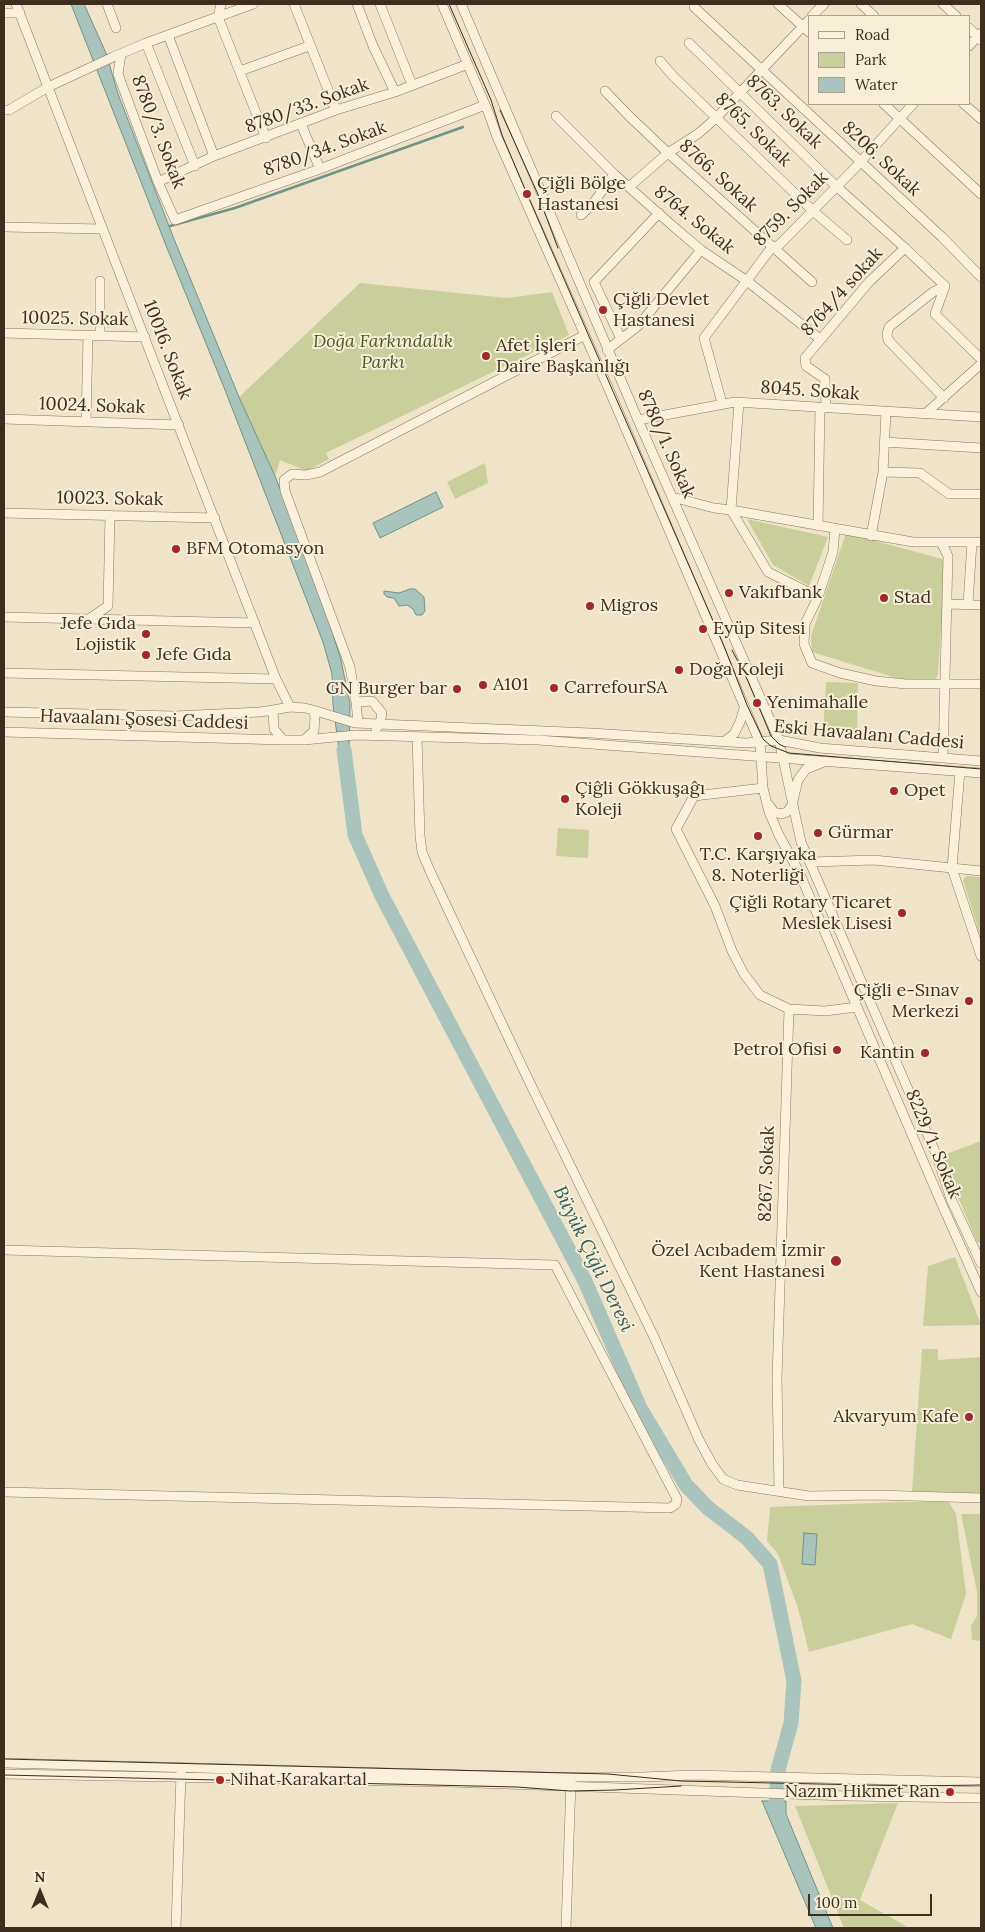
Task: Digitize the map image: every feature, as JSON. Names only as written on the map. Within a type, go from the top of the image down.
[{"type":"street","name":"10016. Sokak","points":[[16,4],[256,622],[276,679],[290,707]]},
{"type":"street","points":[[107,4],[116,28]]},
{"type":"street","points":[[221,4],[218,17],[266,138]]},
{"type":"street","points":[[4,110],[9,110],[48,87],[146,42],[254,4]]},
{"type":"street","points":[[294,4],[309,46],[336,110]]},
{"type":"street","points":[[358,4],[373,46],[395,92]]},
{"type":"street","points":[[380,4],[412,85]]},
{"type":"street","points":[[442,4],[487,110]]},
{"type":"street","name":"8780/1. Sokak","points":[[461,4],[607,350],[779,740],[782,758]]},
{"type":"street","name":"8206. Sokak","points":[[694,4],[694,7],[942,237],[981,277]]},
{"type":"street","points":[[629,187],[668,153],[699,133],[716,118],[761,70],[807,26],[778,4]]},
{"type":"street","points":[[813,15],[824,4]]},
{"type":"street","points":[[861,4],[873,15]]},
{"type":"street","points":[[943,4],[955,15]]},
{"type":"street","points":[[4,13],[20,13]]},
{"type":"street","points":[[970,29],[980,37],[970,45]]},
{"type":"street","points":[[168,35],[214,156]]},
{"type":"street","points":[[146,42],[195,166]]},
{"type":"street","name":"8763. Sokak","points":[[689,43],[836,186],[945,286]]},
{"type":"street","points":[[240,71],[309,46]]},
{"type":"street","name":"8780/3. Sokak","points":[[117,55],[118,74],[158,182],[175,220]]},
{"type":"street","name":"8765. Sokak","points":[[660,61],[812,211],[847,240]]},
{"type":"street","name":"8780/33. Sokak","points":[[158,182],[214,156],[266,138],[336,110],[395,92],[468,64]]},
{"type":"street","name":"8766. Sokak","points":[[606,91],[628,116],[812,282]]},
{"type":"street","points":[[885,105],[981,194]]},
{"type":"street","name":"8759. Sokak","points":[[722,403],[704,338],[772,247],[779,245],[861,161],[898,118],[912,105]]},
{"type":"street","points":[[965,105],[981,119]]},
{"type":"street","name":"8780/34. Sokak","points":[[175,220],[487,110],[506,107]]},
{"type":"street","name":"8229/1. Sokak","points":[[487,110],[760,743],[763,788],[779,835],[799,872],[981,1292]]},
{"type":"street","name":"8764. Sokak","points":[[556,116],[614,174],[701,250],[747,281],[820,339]]},
{"type":"street","points":[[301,124],[320,169]]},
{"type":"street","points":[[581,216],[592,205],[614,174]]},
{"type":"street","points":[[621,339],[594,282],[659,213]]},
{"type":"street","points":[[4,227],[103,228]]},
{"type":"street","name":"8764/4 sokak","points":[[823,408],[825,379],[806,366],[804,358],[870,282],[905,248]]},
{"type":"street","points":[[607,350],[638,326],[701,250]]},
{"type":"street","points":[[100,280],[100,336]]},
{"type":"street","points":[[945,286],[935,314],[981,359]]},
{"type":"street","points":[[944,398],[888,340],[887,334],[889,327],[933,292],[945,286]]},
{"type":"street","name":"10025. Sokak","points":[[4,333],[145,337]]},
{"type":"street","points":[[357,723],[356,702],[350,667],[285,491],[284,480],[292,474],[306,475],[320,472],[585,335]]},
{"type":"street","points":[[86,422],[88,336]]},
{"type":"street","points":[[925,414],[981,364]]},
{"type":"street","points":[[739,402],[732,510],[768,572],[818,597]]},
{"type":"street","name":"8045. Sokak","points":[[638,420],[722,403],[739,402],[981,417]]},
{"type":"street","points":[[818,526],[823,408]]},
{"type":"street","points":[[871,536],[883,472],[886,412]]},
{"type":"street","name":"10024. Sokak","points":[[4,419],[179,425]]},
{"type":"street","points":[[884,442],[981,448]]},
{"type":"street","points":[[883,472],[920,473],[949,494],[981,494]]},
{"type":"street","points":[[672,498],[714,508],[871,536],[913,542],[976,542],[968,604]]},
{"type":"street","name":"10023. Sokak","points":[[4,513],[215,518]]},
{"type":"street","points":[[89,619],[108,606],[110,515]]},
{"type":"street","points":[[835,529],[833,552],[818,597],[805,624],[804,644],[812,663],[840,673],[876,681],[906,684],[981,684]]},
{"type":"street","points":[[941,542],[948,556],[943,758]]},
{"type":"street","points":[[947,604],[981,605]]},
{"type":"street","points":[[4,617],[256,622]]},
{"type":"street","points":[[4,673],[276,679]]},
{"type":"street","points":[[356,702],[372,701],[382,713],[380,724],[371,736]]},
{"type":"street","points":[[290,707],[313,710],[315,717],[314,731],[304,740],[283,740],[274,729],[273,710],[290,707]]},
{"type":"street","points":[[725,741],[734,734],[744,708]]},
{"type":"street","name":"Havaalanı Şosesi Caddesi","points":[[4,712],[175,716],[273,710]]},
{"type":"street","name":"Eski Havaalanı Caddesi","points":[[313,710],[357,723],[476,727],[760,743],[779,740],[820,748],[981,761]]},
{"type":"street","name":"Havaalanı Şosesi Caddesi","points":[[4,732],[283,740]]},
{"type":"street","name":"Eski Havaalanı Caddesi","points":[[304,740],[356,735],[555,742],[981,772]]},
{"type":"street","points":[[417,737],[422,852],[527,1076],[654,1337],[699,1440],[712,1464],[723,1479],[737,1485],[809,1496],[875,1495],[981,1498]]},
{"type":"street","name":"8229/1. Sokak","points":[[782,758],[801,842],[936,1154],[951,1199],[979,1252],[981,1264]]},
{"type":"street","points":[[767,803],[774,812],[781,814],[787,812],[792,805],[798,780],[806,769],[828,761]]},
{"type":"street","points":[[960,771],[952,868],[981,956]]},
{"type":"street","points":[[763,788],[694,796],[676,829],[715,906],[732,951],[744,974],[760,995],[789,1009],[825,1011],[857,1007]]},
{"type":"street","points":[[811,862],[874,860],[981,871]]},
{"type":"street","name":"8267. Sokak","points":[[779,1490],[777,1378],[789,1009]]},
{"type":"street","points":[[4,1250],[555,1265],[677,1498],[676,1504],[670,1508],[4,1492]]},
{"type":"street","points":[[4,1763],[181,1772],[571,1782],[762,1793],[981,1798]]},
{"type":"street","points":[[4,1774],[181,1772]]},
{"type":"street","points":[[176,1928],[181,1772]]},
{"type":"street","points":[[571,1782],[693,1775],[981,1782]]},
{"type":"street","points":[[566,1928],[571,1782]]},
{"type":"green space","name":"Doğa Farkındalık Parkı","points":[[360,283],[507,298],[552,292],[569,335],[326,453],[329,459],[307,471],[280,460],[275,476],[239,397]]},
{"type":"green space","points":[[485,463],[488,483],[455,499],[447,482]]},
{"type":"green space","points":[[747,519],[828,537],[809,586],[773,565]]},
{"type":"green space","name":"Stad","points":[[846,533],[946,560],[936,679],[903,680],[812,652],[811,636]]},
{"type":"green space","points":[[826,682],[858,683],[857,736],[823,734]]},
{"type":"green space","points":[[558,828],[589,830],[588,858],[556,856]]},
{"type":"green space","points":[[967,876],[981,877],[981,939],[963,880]]},
{"type":"green space","points":[[981,1141],[981,1243],[977,1242],[941,1156]]},
{"type":"green space","points":[[955,1257],[981,1325],[923,1326],[928,1266]]},
{"type":"green space","points":[[922,1349],[938,1349],[938,1360],[981,1357],[981,1493],[912,1491]]},
{"type":"green space","points":[[949,1502],[956,1514],[966,1594],[951,1639],[912,1624],[809,1652],[798,1608],[778,1554],[767,1541],[770,1507]]},
{"type":"green space","points":[[961,1514],[981,1514],[981,1641],[972,1640],[971,1626],[977,1616],[977,1592]]},
{"type":"green space","points":[[898,1803],[860,1900],[906,1926],[905,1928],[844,1928],[795,1806]]},
{"type":"water","points":[[71,4],[84,4],[106,53],[118,94],[174,239],[239,397],[275,476],[317,584],[341,660],[350,704],[349,750],[339,750],[333,705],[332,674],[323,642]]},
{"type":"water","points":[[436,492],[443,507],[380,538],[373,523]]},
{"type":"water","points":[[415,589],[424,597],[425,611],[422,615],[416,615],[413,609],[407,605],[399,606],[394,598],[387,597],[384,594],[384,591],[399,593]]},
{"type":"water","points":[[804,1533],[817,1534],[815,1565],[802,1564]]},
{"type":"water","points":[[762,1801],[786,1801],[786,1814],[833,1928],[816,1928]]},
{"type":"waterway","points":[[170,226],[235,208],[463,127]]},
{"type":"waterway","name":"Büyük Çiğli Deresi","points":[[344,750],[355,835],[382,896],[584,1279],[640,1408],[686,1485],[708,1508],[747,1538],[770,1564],[794,1681],[791,1723],[778,1770],[776,1806],[779,1819]]},
{"type":"tram line","points":[[449,4],[491,100],[502,135],[527,194],[763,739],[771,746],[789,753],[981,769]]},
{"type":"tram line","points":[[500,110],[537,192],[558,248]]},
{"type":"tram line","points":[[732,650],[748,681],[771,736],[785,747]]},
{"type":"tram line","points":[[4,1759],[608,1774],[681,1781],[912,1786],[981,1785]]},
{"type":"tram line","points":[[4,1775],[517,1787],[570,1791],[681,1786]]},
{"type":"place","name":"Çiğli Bölge Hastanesi","points":[[527,194]]},
{"type":"place","name":"Çiğli Devlet Hastanesi","points":[[603,310]]},
{"type":"place","name":"Afet İşleri Daire Başkanlığı","points":[[486,356]]},
{"type":"place","name":"BFM Otomasyon","points":[[176,549]]},
{"type":"place","name":"Vakıfbank","points":[[729,593]]},
{"type":"place","name":"Stad","points":[[884,598]]},
{"type":"place","name":"Migros","points":[[590,606]]},
{"type":"place","name":"Eyüp Sitesi","points":[[703,629]]},
{"type":"place","name":"Jefe Gıda Lojistik","points":[[146,634]]},
{"type":"place","name":"Jefe Gıda","points":[[146,655]]},
{"type":"place","name":"Doğa Koleji","points":[[679,670]]},
{"type":"place","name":"A101","points":[[483,685]]},
{"type":"place","name":"CarrefourSA","points":[[554,688]]},
{"type":"place","name":"GN Burger bar","points":[[457,689]]},
{"type":"place","name":"Yenimahalle","points":[[757,703]]},
{"type":"place","name":"Opet","points":[[894,791]]},
{"type":"place","name":"Çiĝli Gökkuşaĝı Koleji","points":[[565,799]]},
{"type":"place","name":"Gürmar","points":[[818,833]]},
{"type":"place","name":"T.C. Karşıyaka 8. Noterliği","points":[[758,836]]},
{"type":"place","name":"Çiğli Rotary Ticaret Meslek Lisesi","points":[[902,913]]},
{"type":"place","name":"Çiğli e-Sınav Merkezi","points":[[969,1001]]},
{"type":"place","name":"Petrol Ofisi","points":[[837,1050]]},
{"type":"place","name":"Kantin","points":[[925,1053]]},
{"type":"place","name":"Özel Acıbadem İzmir Kent Hastanesi","points":[[836,1261]]},
{"type":"place","name":"Akvaryum Kafe","points":[[969,1417]]},
{"type":"place","name":"Nihat Karakartal","points":[[220,1780]]},
{"type":"place","name":"Nazım Hikmet Ran","points":[[950,1792]]}]
